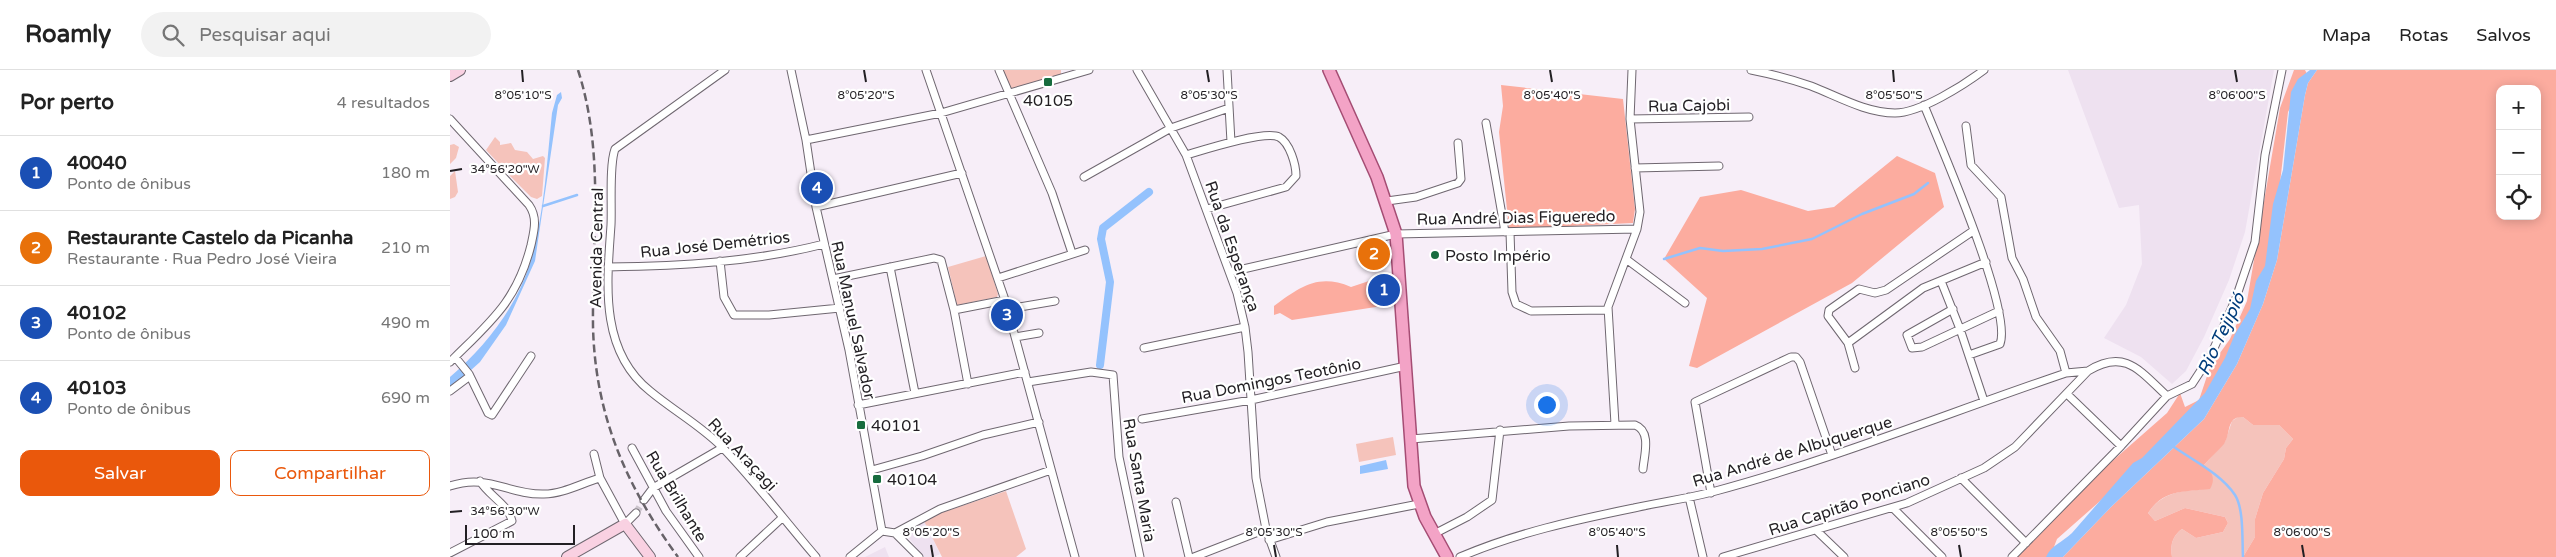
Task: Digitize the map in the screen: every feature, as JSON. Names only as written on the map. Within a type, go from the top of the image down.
[{"type":"main road","points":[[1329,70],[1387,202],[1396,234],[1412,474],[1419,504],[1447,557]]},
{"type":"street","name":"Avenida Central","points":[[611,329],[608,267],[613,153],[618,146],[725,70]]},
{"type":"street","name":"Rua Manuel Salvador","points":[[791,70],[806,140],[816,207],[840,308],[882,531]]},
{"type":"street","points":[[926,70],[1008,309],[1075,557]]},
{"type":"street","points":[[999,70],[1052,193],[1072,253]]},
{"type":"street","points":[[806,140],[941,113],[1066,73],[1089,70]]},
{"type":"street","points":[[1227,70],[1231,142]]},
{"type":"street","points":[[1615,424],[1608,310],[1614,286],[1637,229],[1639,198],[1630,120],[1632,70]]},
{"type":"street","points":[[1751,70],[1772,72],[1875,110],[1903,112],[1924,105],[1984,70]]},
{"type":"street","points":[[2012,557],[2121,446],[2167,396],[2192,384],[2211,355],[2236,298],[2255,242],[2265,155],[2282,70]]},
{"type":"street","name":"Rua da Esperança","points":[[1138,72],[1186,155],[1230,272],[1245,327],[1256,478],[1266,529],[1276,557]]},
{"type":"street","points":[[1924,105],[1986,262],[1999,311],[2002,336],[2000,344],[1969,355]]},
{"type":"street","points":[[1084,177],[1171,128],[1229,108]]},
{"type":"street","name":"Rua Cajobi","points":[[1630,120],[1749,117]]},
{"type":"street","points":[[450,119],[529,205],[533,211],[535,224],[524,269],[512,297],[488,326],[454,360],[469,375],[488,413],[492,415],[531,356]]},
{"type":"street","points":[[1486,123],[1507,232],[1512,292],[1516,304],[1531,311],[1608,310]]},
{"type":"street","points":[[1966,126],[1971,164],[2001,197],[2012,258],[2023,279],[2036,317],[2058,346],[2066,373]]},
{"type":"street","points":[[1186,155],[1231,142],[1269,136],[1280,137],[1294,162],[1294,180],[1286,187],[1207,209]]},
{"type":"street","points":[[1387,202],[1416,197],[1458,183],[1460,179],[1458,143]]},
{"type":"street","points":[[1635,168],[1719,166]]},
{"type":"street","points":[[816,207],[962,174]]},
{"type":"street","name":"Rua André Dias Figueredo","points":[[1230,272],[1396,234],[1637,229]]},
{"type":"street","points":[[1855,368],[1848,343],[1828,317],[1830,310],[1859,289],[1882,292],[1973,231]]},
{"type":"street","name":"Rua José Demétrios","points":[[608,267],[666,267],[772,254],[824,244]]},
{"type":"street","points":[[998,278],[1085,250]]},
{"type":"street","points":[[1626,259],[1686,303]]},
{"type":"street","points":[[833,279],[890,267],[942,260],[968,384]]},
{"type":"street","points":[[720,261],[724,297],[734,316],[769,315],[840,308]]},
{"type":"street","points":[[1848,343],[1905,299],[1941,280],[1986,262]]},
{"type":"street","points":[[890,267],[915,394]]},
{"type":"street","points":[[1941,280],[1953,309],[1984,401]]},
{"type":"street","points":[[954,310],[1005,300]]},
{"type":"street","points":[[1008,309],[1055,301]]},
{"type":"street","points":[[1953,309],[1911,333],[1907,338],[1912,348],[1916,349],[1999,311]]},
{"type":"street","points":[[1144,348],[1245,327]]},
{"type":"street","name":"Rua Araçagi","points":[[611,329],[637,378],[650,391],[699,426],[722,448],[816,557]]},
{"type":"street","points":[[1015,337],[1039,333]]},
{"type":"street","points":[[1711,493],[1696,402],[1794,357],[1800,362],[1832,455]]},
{"type":"street","name":"Rua Capitão Ponciano","points":[[1723,557],[1747,554],[1893,508],[1930,494],[2001,458],[2015,447],[2088,371],[2109,362],[2127,362],[2167,396]]},
{"type":"street","name":"Rua Domingos Teotônio","points":[[1142,419],[1251,400],[1406,366]]},
{"type":"street","name":"Rua André de Albuquerque","points":[[1460,557],[1507,538],[1633,508],[1711,493],[1832,455],[2066,373],[2088,371]]},
{"type":"street","points":[[858,405],[1025,372]]},
{"type":"street","name":"Rua Santa Maria","points":[[1028,382],[1091,372],[1110,373],[1114,378],[1119,457],[1140,557]]},
{"type":"street","points":[[450,391],[469,375]]},
{"type":"street","points":[[2067,394],[2121,446]]},
{"type":"street","points":[[872,470],[922,456],[983,435],[1038,422]]},
{"type":"street","points":[[1411,439],[1500,430],[1615,424],[1635,425],[1643,430],[1646,440],[1643,469]]},
{"type":"street","points":[[1434,534],[1467,517],[1492,500],[1500,430]]},
{"type":"street","name":"Rua Brilhante","points":[[632,448],[680,534],[699,557]]},
{"type":"street","points":[[644,500],[653,488],[722,448]]},
{"type":"street","points":[[594,454],[600,478],[626,524],[650,557]]},
{"type":"street","points":[[895,533],[940,509],[1051,470]]},
{"type":"street","points":[[450,486],[463,481],[480,481],[517,491],[546,494],[562,492],[600,478]]},
{"type":"street","points":[[1961,478],[2026,542]]},
{"type":"street","points":[[450,553],[512,521],[508,511],[490,494],[480,481]]},
{"type":"street","points":[[1689,497],[1703,557]]},
{"type":"street","points":[[1176,502],[1189,557]]},
{"type":"street","points":[[1270,540],[1327,522],[1419,504]]},
{"type":"street","points":[[1893,508],[1942,557]]},
{"type":"street","points":[[568,557],[626,524],[636,513]]},
{"type":"street","points":[[740,557],[782,518]]},
{"type":"street","points":[[1194,557],[1266,529]]},
{"type":"street","points":[[850,557],[882,531],[895,533],[919,557]]},
{"type":"street","points":[[1817,531],[1844,557]]},
{"type":"shaded area","points":[[1004,70],[1061,70],[1061,75],[1012,92],[1003,73]]},
{"type":"shaded area","points":[[2068,70],[2274,70],[2245,232],[2229,280],[2204,337],[2186,371],[2172,384],[2141,357],[2104,338],[2126,305],[2142,264],[2139,205],[2119,208]]},
{"type":"shaded area","points":[[2294,70],[2305,70],[2308,76],[2288,112],[2279,192],[2263,288],[2226,372],[2149,458],[2057,539],[2050,557],[2014,557],[2109,464],[2167,413],[2180,393],[2185,407],[2199,400],[2210,367],[2230,339],[2247,301],[2280,108]]},
{"type":"shaded area","points":[[2317,70],[2556,70],[2556,557],[2243,557],[2255,537],[2255,519],[2263,493],[2284,459],[2286,448],[2293,439],[2279,425],[2253,425],[2243,417],[2238,417],[2231,422],[2224,444],[2204,465],[2212,476],[2213,482],[2210,489],[2175,493],[2154,505],[2148,513],[2155,521],[2185,508],[2225,517],[2228,523],[2223,532],[2196,538],[2182,529],[2172,542],[2172,557],[2063,557],[2111,507],[2204,419],[2237,364],[2263,304],[2277,260],[2308,83]]},
{"type":"shaded area","points":[[1501,85],[1623,99],[1635,209],[1633,223],[1509,229],[1499,132],[1503,106]]},
{"type":"shaded area","points":[[495,137],[500,142],[500,145],[511,143],[515,150],[527,152],[533,159],[543,156],[545,158],[542,196],[537,199],[531,197],[504,170],[509,167],[502,167],[486,150]]},
{"type":"shaded area","points":[[454,144],[459,147],[456,158],[450,164],[450,145]]},
{"type":"shaded area","points":[[1897,156],[1935,173],[1944,207],[1852,283],[1697,368],[1689,366],[1707,298],[1664,259],[1700,197],[1741,190],[1808,211],[1834,207]]},
{"type":"shaded area","points":[[455,171],[458,192],[455,197],[450,199],[450,176]]},
{"type":"shaded area","points":[[986,256],[998,294],[997,297],[957,305],[948,267]]},
{"type":"shaded area","points":[[1393,278],[1395,304],[1292,320],[1280,313],[1274,315],[1274,306],[1292,293],[1310,284],[1329,281],[1351,287],[1369,281]]},
{"type":"shaded area","points":[[2238,417],[2243,417],[2253,425],[2279,425],[2293,439],[2286,448],[2284,459],[2263,493],[2255,519],[2255,537],[2243,557],[2172,557],[2172,542],[2182,529],[2196,538],[2223,532],[2228,523],[2225,517],[2185,508],[2155,521],[2148,513],[2158,502],[2170,495],[2184,491],[2200,490],[2204,465],[2225,442],[2232,421]]},
{"type":"shaded area","points":[[1393,437],[1396,455],[1359,462],[1356,444]]},
{"type":"shaded area","points":[[1006,491],[1026,549],[1016,557],[942,557],[923,519]]},
{"type":"shaded area","points":[[925,522],[940,554],[934,557],[924,557],[908,537],[912,528]]},
{"type":"shaded area","points":[[885,547],[889,557],[865,557]]},
{"type":"water","name":"Rio Tejipió","points":[[2310,70],[2317,70],[2308,83],[2305,95],[2277,260],[2263,304],[2237,364],[2204,419],[2111,507],[2063,557],[2046,557],[2054,547],[2072,533],[2133,463],[2142,458],[2205,393],[2225,358],[2235,334],[2250,309],[2256,281],[2265,266],[2273,204],[2283,170],[2291,92],[2298,79]]},
{"type":"water","points":[[561,92],[562,98],[558,105],[535,261],[506,325],[480,362],[450,389],[450,377],[475,353],[498,326],[517,296],[524,280],[539,227],[552,113],[557,95]]},
{"type":"water","points":[[1386,460],[1388,469],[1360,474],[1360,466]]},
{"type":"waterway","points":[[1664,259],[1700,248],[1723,251],[1762,249],[1812,239],[1862,214],[1914,194],[1928,183]]},
{"type":"waterway","points":[[1100,365],[1110,282],[1101,239],[1103,228],[1149,192]]},
{"type":"waterway","points":[[543,206],[577,195]]},
{"type":"waterway","points":[[2174,447],[2215,474],[2235,495],[2240,508],[2243,557]]},
{"type":"tunnel","points":[[636,513],[644,500]]},
{"type":"railway","points":[[578,70],[592,133],[595,197],[593,326],[595,359],[600,390],[607,419],[629,476],[643,503],[678,557]]},
{"type":"place","name":"40105","points":[[1048,82]]},
{"type":"place","name":"40103","points":[[817,188]]},
{"type":"place","name":"Restaurante Castelo da Picanha","points":[[1374,254]]},
{"type":"place","name":"Posto Império","points":[[1435,255]]},
{"type":"place","name":"40040","points":[[1384,290]]},
{"type":"place","name":"40102","points":[[1007,315]]},
{"type":"place","name":"40101","points":[[861,425]]},
{"type":"place","name":"40104","points":[[877,479]]}]
